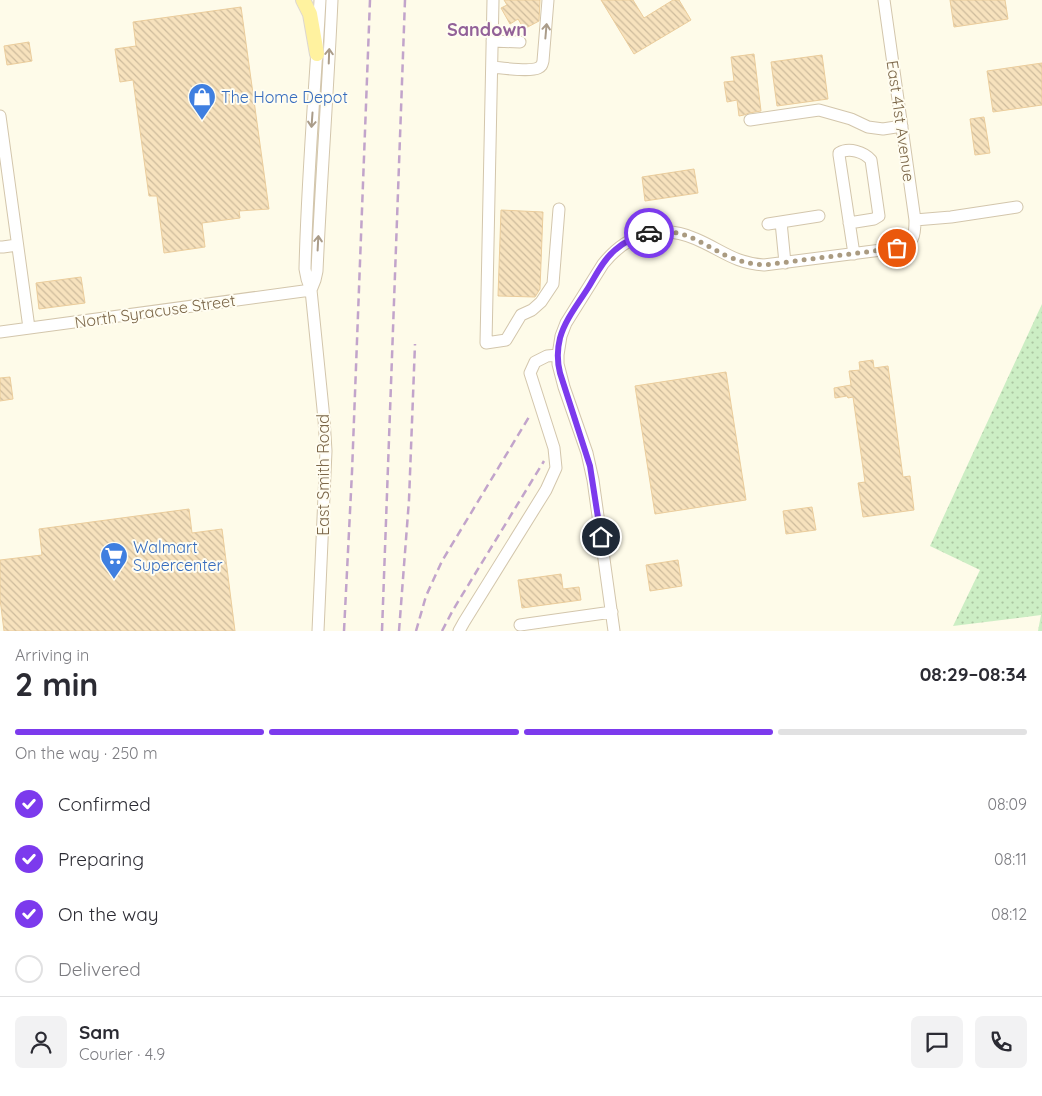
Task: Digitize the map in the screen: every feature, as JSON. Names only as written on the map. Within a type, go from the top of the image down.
[{"type":"main road","points":[[302,0],[310,14],[317,54]]},
{"type":"street","name":"East Smith Road","points":[[318,631],[326,450],[310,290],[305,268],[306,211],[320,0]]},
{"type":"street","name":"East Smith Road","points":[[310,290],[317,271],[332,0]]},
{"type":"street","points":[[493,0],[486,343],[506,340],[521,315],[532,310],[541,302],[553,284],[559,209]]},
{"type":"street","points":[[492,67],[531,70],[540,67],[543,62],[548,0]]},
{"type":"street","name":"East 41st Avenue","points":[[854,254],[902,247],[911,241],[915,230],[884,0]]},
{"type":"street","points":[[492,41],[520,42]]},
{"type":"street","points":[[750,120],[819,110],[851,119],[868,127],[883,129],[902,126]]},
{"type":"street","points":[[0,116],[5,195],[4,248],[28,328]]},
{"type":"street","points":[[614,631],[593,480],[587,453],[558,364],[561,336],[566,323],[603,264],[615,250],[634,238],[658,232],[672,232],[697,239],[728,256],[764,265],[854,254],[849,223],[839,155],[839,153],[852,150],[872,160],[879,216],[874,220],[849,223]]},
{"type":"street","points":[[915,220],[951,218],[1017,207]]},
{"type":"street","points":[[768,224],[818,216]]},
{"type":"street","points":[[781,222],[785,263]]},
{"type":"street","name":"North Syracuse Street","points":[[0,332],[310,290]]},
{"type":"street","points":[[459,631],[546,490],[556,468],[554,448],[530,373],[535,362],[547,356],[558,355]]},
{"type":"street","points":[[520,625],[612,612]]},
{"type":"green space","points":[[1042,304],[1042,631],[1038,631],[1041,615],[953,626],[980,570],[930,546]]},
{"type":"building","points":[[504,0],[540,0],[539,21],[524,29],[518,19],[510,24],[501,8],[507,5]]},
{"type":"building","points":[[601,0],[633,0],[644,18],[673,0],[679,0],[691,20],[634,54]]},
{"type":"building","points":[[950,0],[1005,0],[1008,19],[954,27]]},
{"type":"building","name":"The Home Depot","points":[[241,7],[269,209],[239,211],[240,218],[202,223],[205,247],[164,253],[157,196],[149,196],[133,80],[120,82],[115,49],[136,46],[133,22]]},
{"type":"building","points":[[29,42],[32,61],[7,65],[4,46]]},
{"type":"building","points":[[754,54],[761,111],[739,116],[737,100],[727,102],[724,82],[734,81],[731,57]]},
{"type":"building","points":[[822,55],[828,99],[777,106],[771,62]]},
{"type":"building","points":[[1042,63],[1042,105],[993,112],[987,71]]},
{"type":"building","points":[[984,117],[990,153],[975,155],[970,119]]},
{"type":"building","points":[[694,169],[698,193],[645,201],[642,177]]},
{"type":"building","points":[[501,210],[543,212],[540,289],[535,297],[498,296]]},
{"type":"building","points":[[81,277],[85,303],[39,309],[36,283]]},
{"type":"building","points":[[873,360],[874,368],[888,366],[903,477],[910,476],[914,510],[863,517],[858,483],[865,482],[853,397],[835,398],[834,388],[851,385],[849,371],[860,370],[859,362]]},
{"type":"building","points":[[726,372],[746,500],[655,514],[635,386]]},
{"type":"building","points":[[10,377],[13,399],[0,401],[0,378]]},
{"type":"building","points":[[812,507],[816,530],[786,534],[783,511]]},
{"type":"building","name":"Walmart Supercenter","points":[[189,509],[192,533],[222,529],[235,631],[4,631],[0,599],[0,560],[42,555],[39,529]]},
{"type":"building","points":[[678,560],[682,586],[650,591],[646,565]]},
{"type":"building","points":[[561,574],[563,589],[579,587],[581,600],[522,608],[518,580]]},
{"type":"railway","points":[[344,631],[370,0]]},
{"type":"railway","points":[[382,631],[405,0]]},
{"type":"railway","points":[[399,631],[409,500],[415,344]]},
{"type":"railway","points":[[416,631],[426,596],[442,561],[529,417]]},
{"type":"railway","points":[[442,631],[544,461]]},
{"type":"way so far","points":[[649,233],[665,232],[688,236],[736,260],[764,265],[897,248]]},
{"type":"place","name":"The Home Depot","points":[[202,121]]},
{"type":"place","name":"Walmart Supercenter","points":[[114,580]]},
{"type":"district","name":"Sandown","points":[[487,30]]},
{"type":"route","points":[[601,537],[590,466],[560,373],[558,346],[566,323],[609,256],[621,245],[649,233]]}]
